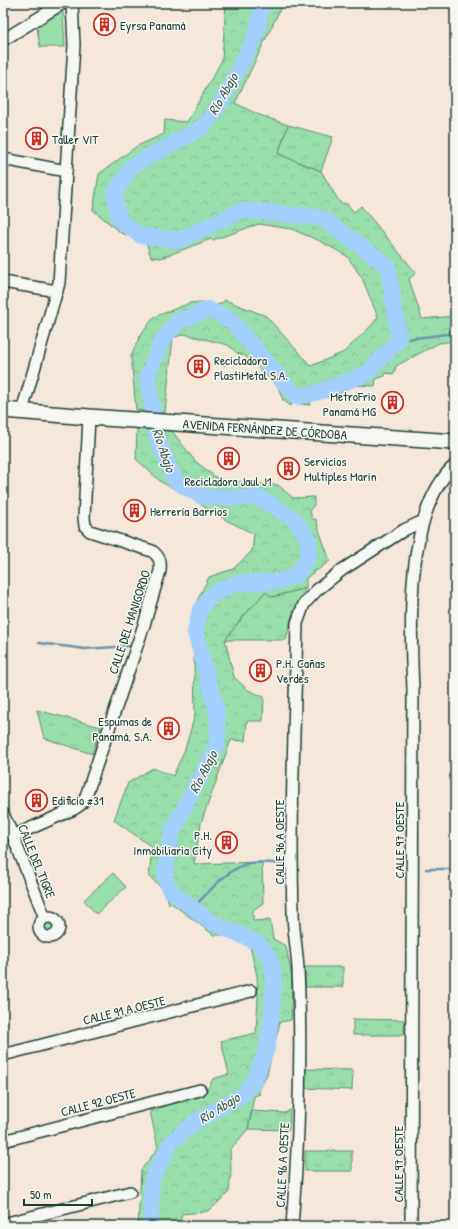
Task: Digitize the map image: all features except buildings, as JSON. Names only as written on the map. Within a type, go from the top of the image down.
[{"type":"main road","name":"AVENIDA FERNÁNDEZ DE CÓRDOBA","points":[[3,410],[22,410],[89,417],[455,442]]},
{"type":"street","points":[[3,40],[63,3]]},
{"type":"street","points":[[22,410],[57,291],[74,45],[72,3]]},
{"type":"street","points":[[3,159],[66,171]]},
{"type":"street","points":[[3,282],[57,291]]},
{"type":"street","name":"CALLE DEL MANIGORDO","points":[[14,836],[74,809],[85,799],[160,571],[161,562],[158,555],[152,551],[90,531],[85,526],[84,518],[89,417]]},
{"type":"street","name":"CALLE 97 OESTE","points":[[411,1226],[413,689],[411,646],[413,580],[423,521],[432,497],[448,472],[455,465]]},
{"type":"street","name":"CALLE 96 A OESTE","points":[[292,1226],[297,1167],[299,1116],[298,968],[293,913],[292,838],[297,623],[304,604],[317,590],[342,570],[404,530],[423,521]]},
{"type":"street","name":"CALLE DEL TIGRE","points":[[3,814],[14,836],[45,918]]},
{"type":"street","name":"CALLE 91 A OESTE","points":[[3,1055],[251,991]]},
{"type":"street","name":"CALLE 92 OESTE","points":[[3,1141],[200,1090]]},
{"type":"street","points":[[3,1224],[130,1192]]},
{"type":"green space","points":[[226,3],[283,3],[235,103],[257,114],[288,125],[278,154],[321,171],[340,203],[347,204],[354,212],[361,206],[416,273],[409,279],[422,319],[455,316],[455,341],[439,343],[396,366],[394,374],[385,373],[385,376],[376,379],[375,386],[355,385],[334,396],[321,398],[310,402],[310,405],[292,403],[291,406],[283,400],[278,387],[245,356],[237,353],[228,345],[184,334],[173,338],[165,413],[136,410],[131,356],[140,336],[154,317],[190,303],[203,302],[215,306],[225,300],[266,316],[311,366],[344,352],[371,326],[378,317],[362,278],[347,256],[320,241],[291,229],[259,224],[213,240],[211,239],[161,258],[151,257],[146,242],[121,233],[93,210],[99,174],[137,146],[164,134],[165,120],[187,122],[222,60]]},
{"type":"green space","points":[[63,12],[65,47],[40,47],[36,21]]},
{"type":"green space","points":[[288,125],[333,137],[321,171],[278,154]]},
{"type":"green space","points":[[137,429],[172,431],[195,461],[218,479],[278,485],[293,498],[314,497],[314,505],[310,510],[312,519],[316,519],[330,561],[306,578],[306,588],[272,597],[265,592],[225,640],[234,677],[248,690],[264,697],[263,721],[247,721],[245,741],[231,740],[201,823],[194,864],[262,862],[263,903],[253,910],[253,921],[270,920],[273,939],[286,946],[292,978],[291,1020],[280,1022],[267,1074],[259,1091],[260,1094],[254,1096],[248,1129],[230,1150],[231,1171],[229,1192],[210,1210],[182,1214],[178,1226],[138,1226],[141,1170],[158,1148],[150,1111],[205,1094],[213,1079],[229,1074],[221,1041],[256,1033],[258,998],[257,976],[249,942],[234,935],[214,935],[171,903],[169,904],[166,892],[149,876],[152,847],[114,820],[128,783],[153,768],[173,776],[185,749],[195,715],[192,627],[196,603],[209,577],[233,569],[252,551],[254,534],[226,520],[179,491],[161,482],[136,459]]},
{"type":"green space","points":[[306,588],[293,612],[286,640],[225,640],[265,592],[272,597]]},
{"type":"green space","points":[[37,710],[101,727],[92,754],[44,738]]},
{"type":"green space","points":[[113,873],[126,887],[96,914],[84,900]]},
{"type":"green space","points":[[50,921],[54,923],[56,927],[54,931],[50,933],[46,931],[44,927],[46,923]]},
{"type":"green space","points":[[305,967],[343,967],[343,987],[305,987]]},
{"type":"green space","points":[[353,1019],[404,1020],[404,1035],[353,1035]]},
{"type":"green space","points":[[305,1069],[353,1070],[352,1090],[304,1088]]},
{"type":"green space","points":[[290,1110],[289,1130],[248,1129],[252,1111],[285,1113]]},
{"type":"green space","points":[[305,1151],[352,1151],[352,1171],[305,1171]]},
{"type":"waterway","name":"Río Abajo","points":[[150,1226],[152,1179],[171,1142],[197,1121],[242,1095],[254,1081],[267,1049],[272,1011],[274,975],[270,958],[258,943],[209,921],[169,889],[165,878],[172,831],[217,745],[218,727],[216,708],[195,632],[200,610],[213,594],[236,583],[276,582],[297,575],[309,555],[308,538],[294,519],[260,498],[203,497],[175,481],[157,438],[147,377],[162,341],[177,322],[208,309],[232,321],[296,397],[316,393],[366,374],[399,340],[388,266],[322,218],[243,210],[179,240],[141,236],[119,220],[114,194],[132,166],[203,127],[218,108],[257,33],[262,3]]},
{"type":"waterway","points":[[399,340],[455,333]]},
{"type":"waterway","points":[[39,643],[85,649],[130,646]]},
{"type":"waterway","points":[[193,908],[224,877],[246,864],[264,862],[283,864]]},
{"type":"waterway","points":[[426,869],[455,869]]},
{"type":"place","name":"Eyrsa Panamá","points":[[105,25]]},
{"type":"place","name":"Taller VIT","points":[[36,139]]},
{"type":"place","name":"Recicladora PlastiMetal S.A.","points":[[199,367]]},
{"type":"place","name":"MetroFrio Panamá MG","points":[[392,403]]},
{"type":"place","name":"Recicladora Jaul J1","points":[[228,459]]},
{"type":"place","name":"Servicios Multiples Marin","points":[[289,468]]},
{"type":"place","name":"Herrería Barrios","points":[[134,511]]},
{"type":"place","name":"P.H. Cañas Verdes","points":[[261,670]]},
{"type":"place","name":"Espumas de Panamá, S.A.","points":[[168,728]]},
{"type":"place","name":"Edificio #31","points":[[36,800]]},
{"type":"place","name":"P.H. Inmobiliaria City","points":[[227,842]]}]
